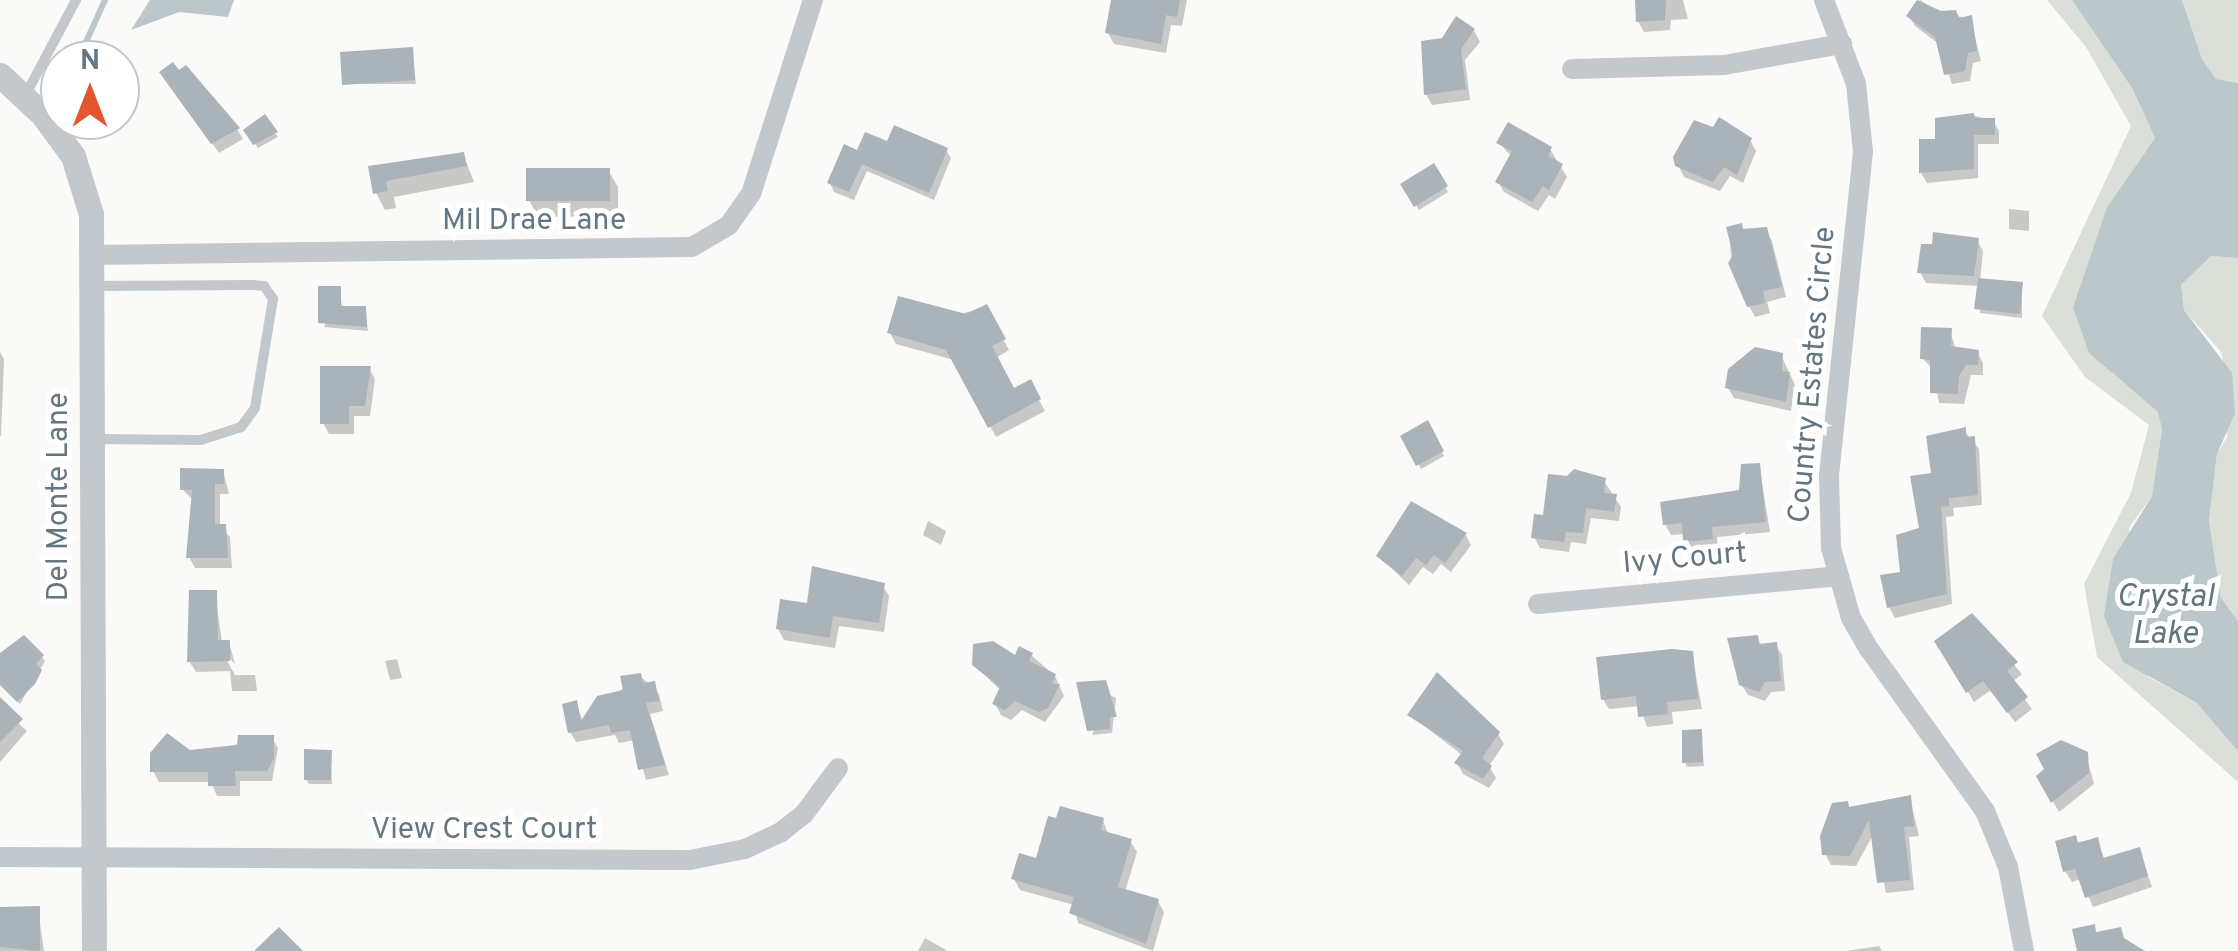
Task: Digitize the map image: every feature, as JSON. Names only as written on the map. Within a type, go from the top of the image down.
[{"type":"street","name":"Mil Drae Lane","points":[[91,255],[692,246],[729,225],[751,194],[814,0]]},
{"type":"street","name":"Country Estates Circle","points":[[1824,0],[1856,84],[1863,152],[1829,476],[1838,576],[1869,650],[1985,811],[2008,867],[2024,951]]},
{"type":"street","points":[[1572,69],[1724,66],[1842,44]]},
{"type":"street","name":"Del Monte Lane","points":[[0,75],[73,156],[92,214],[94,951]]},
{"type":"street","name":"Ivy Court","points":[[1538,604],[1838,576]]},
{"type":"street","name":"View Crest Court","points":[[0,857],[690,860],[734,852],[782,832],[804,814],[838,768]]},
{"type":"lane","points":[[24,98],[76,0]]},
{"type":"lane","points":[[91,286],[252,285],[264,286],[273,299],[255,408],[242,427],[202,440],[93,439]]},
{"type":"shaded area","points":[[2047,0],[2072,0],[2132,88],[2155,138],[2107,207],[2073,307],[2113,374],[2159,412],[2162,429],[2152,496],[2129,528],[2148,677],[2197,703],[2223,730],[2238,751],[2238,782],[2097,657],[2084,584],[2131,493],[2149,425],[2085,377],[2042,316],[2131,126],[2086,47]]},
{"type":"shaded area","points":[[2182,0],[2238,0],[2238,83],[2216,79],[2202,59]]},
{"type":"shaded area","points":[[2211,256],[2238,258],[2238,621],[2221,598],[2209,521],[2217,454],[2227,437],[2222,353],[2184,310],[2181,285]]},
{"type":"water","points":[[150,0],[234,0],[228,17],[179,12],[131,30]]},
{"type":"water","name":"Crystal Lake","points":[[2072,0],[2182,0],[2202,59],[2216,79],[2238,83],[2238,258],[2211,256],[2181,285],[2184,310],[2232,373],[2235,413],[2217,454],[2209,521],[2221,598],[2238,621],[2238,751],[2197,703],[2123,662],[2104,616],[2113,559],[2152,496],[2162,429],[2158,412],[2089,353],[2073,307],[2107,207],[2155,138],[2132,88]]},
{"type":"building","points":[[1111,0],[1180,0],[1177,17],[1166,15],[1161,44],[1105,33]]},
{"type":"building","points":[[1635,0],[1666,0],[1665,20],[1636,22]]},
{"type":"building","points":[[1917,0],[1941,11],[1956,10],[1959,18],[1972,15],[1977,51],[1968,53],[1965,71],[1944,75],[1935,37],[1906,16]]},
{"type":"building","points":[[1456,16],[1475,29],[1461,49],[1466,89],[1424,95],[1421,41],[1442,38]]},
{"type":"building","points":[[413,47],[415,80],[342,85],[340,52]]},
{"type":"building","points":[[173,62],[179,70],[186,65],[240,128],[211,144],[159,72]]},
{"type":"building","points":[[1974,113],[1974,118],[1995,118],[1995,135],[1974,135],[1974,169],[1919,173],[1919,139],[1935,139],[1935,118]]},
{"type":"building","points":[[265,114],[278,132],[253,145],[243,130]]},
{"type":"building","points":[[1719,117],[1752,138],[1737,175],[1724,167],[1713,182],[1675,166],[1673,157],[1694,120],[1713,127]]},
{"type":"building","points":[[1508,122],[1552,147],[1548,156],[1563,164],[1549,190],[1543,186],[1532,202],[1495,182],[1512,151],[1496,143]]},
{"type":"building","points":[[894,125],[948,148],[929,193],[862,164],[849,192],[827,183],[844,144],[857,150],[865,132],[887,141]]},
{"type":"building","points":[[464,152],[467,166],[386,181],[388,191],[373,194],[368,166]]},
{"type":"building","points":[[1434,163],[1448,186],[1414,207],[1400,184]]},
{"type":"building","points":[[526,168],[610,168],[610,201],[526,201]]},
{"type":"building","points":[[1742,223],[1743,229],[1767,227],[1782,287],[1763,291],[1765,303],[1747,307],[1728,263],[1733,255],[1726,227]]},
{"type":"building","points":[[1933,232],[1979,238],[1974,276],[1917,273],[1921,244],[1932,244]]},
{"type":"building","points":[[1978,278],[2023,282],[2020,314],[1974,309]]},
{"type":"building","points":[[318,286],[341,286],[341,306],[366,306],[367,327],[318,323]]},
{"type":"building","points":[[898,296],[966,314],[987,304],[1006,339],[992,346],[1014,388],[1031,379],[1041,399],[988,428],[946,350],[887,333]]},
{"type":"building","points":[[1921,327],[1952,328],[1951,346],[1979,350],[1978,365],[1966,365],[1959,376],[1958,394],[1930,393],[1930,360],[1920,359]]},
{"type":"building","points":[[1755,347],[1783,353],[1782,371],[1790,372],[1786,402],[1725,388],[1728,369]]},
{"type":"building","points":[[320,366],[371,366],[365,406],[349,406],[349,424],[320,424]]},
{"type":"building","points":[[1428,420],[1444,451],[1416,466],[1400,436]]},
{"type":"building","points":[[1966,427],[1966,437],[1975,436],[1978,495],[1949,498],[1949,506],[1941,507],[1947,594],[1887,608],[1880,575],[1900,572],[1896,535],[1919,528],[1910,476],[1931,473],[1926,436]]},
{"type":"building","points":[[1760,463],[1766,522],[1712,527],[1713,539],[1695,541],[1683,540],[1682,523],[1663,525],[1660,502],[1739,490],[1741,464]]},
{"type":"building","points":[[180,468],[224,469],[224,484],[215,484],[215,524],[226,524],[228,558],[186,558],[192,490],[180,490]]},
{"type":"building","points":[[1574,469],[1606,478],[1604,493],[1617,494],[1614,512],[1586,508],[1583,533],[1566,532],[1564,542],[1531,538],[1534,514],[1543,515],[1548,474],[1567,476]]},
{"type":"building","points":[[1411,501],[1467,533],[1445,563],[1434,555],[1426,565],[1416,558],[1402,576],[1376,556]]},
{"type":"building","points":[[812,566],[885,583],[879,623],[833,616],[830,638],[776,629],[780,599],[807,603]]},
{"type":"building","points":[[189,590],[217,590],[218,640],[230,640],[230,661],[187,662]]},
{"type":"building","points":[[1972,613],[2018,662],[2007,671],[2028,697],[2007,713],[1983,681],[1966,693],[1934,641]]},
{"type":"building","points":[[24,635],[44,655],[36,664],[42,670],[35,684],[17,702],[0,685],[0,653]]},
{"type":"building","points":[[1758,635],[1759,644],[1777,642],[1781,681],[1765,682],[1759,692],[1739,685],[1727,638]]},
{"type":"building","points":[[993,641],[1015,655],[1019,646],[1033,653],[1029,661],[1056,674],[1052,684],[1060,684],[1048,708],[1039,712],[1015,701],[1005,710],[992,704],[1000,687],[972,665],[973,644]]},
{"type":"building","points":[[1672,649],[1693,651],[1698,699],[1667,702],[1668,714],[1638,717],[1636,696],[1601,700],[1596,657]]},
{"type":"building","points":[[1437,672],[1500,732],[1482,758],[1492,766],[1483,779],[1454,763],[1463,751],[1407,715]]},
{"type":"building","points":[[641,673],[643,683],[655,681],[659,701],[646,703],[665,765],[638,770],[630,730],[611,733],[609,725],[568,733],[562,704],[577,700],[581,721],[597,696],[623,690],[620,676]]},
{"type":"building","points":[[1106,680],[1117,717],[1110,717],[1110,729],[1087,731],[1076,682]]},
{"type":"building","points":[[0,697],[23,719],[0,742]]},
{"type":"building","points":[[1702,729],[1703,762],[1682,763],[1682,730]]},
{"type":"building","points":[[167,733],[190,750],[237,745],[238,735],[274,735],[274,758],[267,771],[235,771],[236,786],[208,786],[208,772],[150,772],[150,753]]},
{"type":"building","points":[[2061,740],[2088,752],[2089,773],[2051,803],[2036,776],[2044,769],[2036,754]]},
{"type":"building","points":[[304,749],[332,750],[331,780],[304,780]]},
{"type":"building","points":[[1911,795],[1914,826],[1904,827],[1910,880],[1877,883],[1869,820],[1850,856],[1822,855],[1820,836],[1832,803],[1848,801],[1849,807]]},
{"type":"building","points":[[1060,806],[1104,818],[1101,830],[1132,839],[1118,887],[1159,899],[1146,944],[1069,913],[1074,897],[1011,879],[1019,853],[1036,858],[1048,816],[1056,818]]},
{"type":"building","points":[[2076,835],[2078,843],[2098,837],[2103,858],[2140,847],[2148,876],[2085,898],[2075,869],[2063,872],[2055,841]]},
{"type":"building","points":[[40,906],[40,951],[0,947],[0,907]]},
{"type":"building","points":[[2095,924],[2096,932],[2121,927],[2124,938],[2145,951],[2077,951],[2072,929]]},
{"type":"building","points":[[279,927],[303,951],[254,951]]},
{"type":"waterway","points":[[87,40],[105,0]]}]
